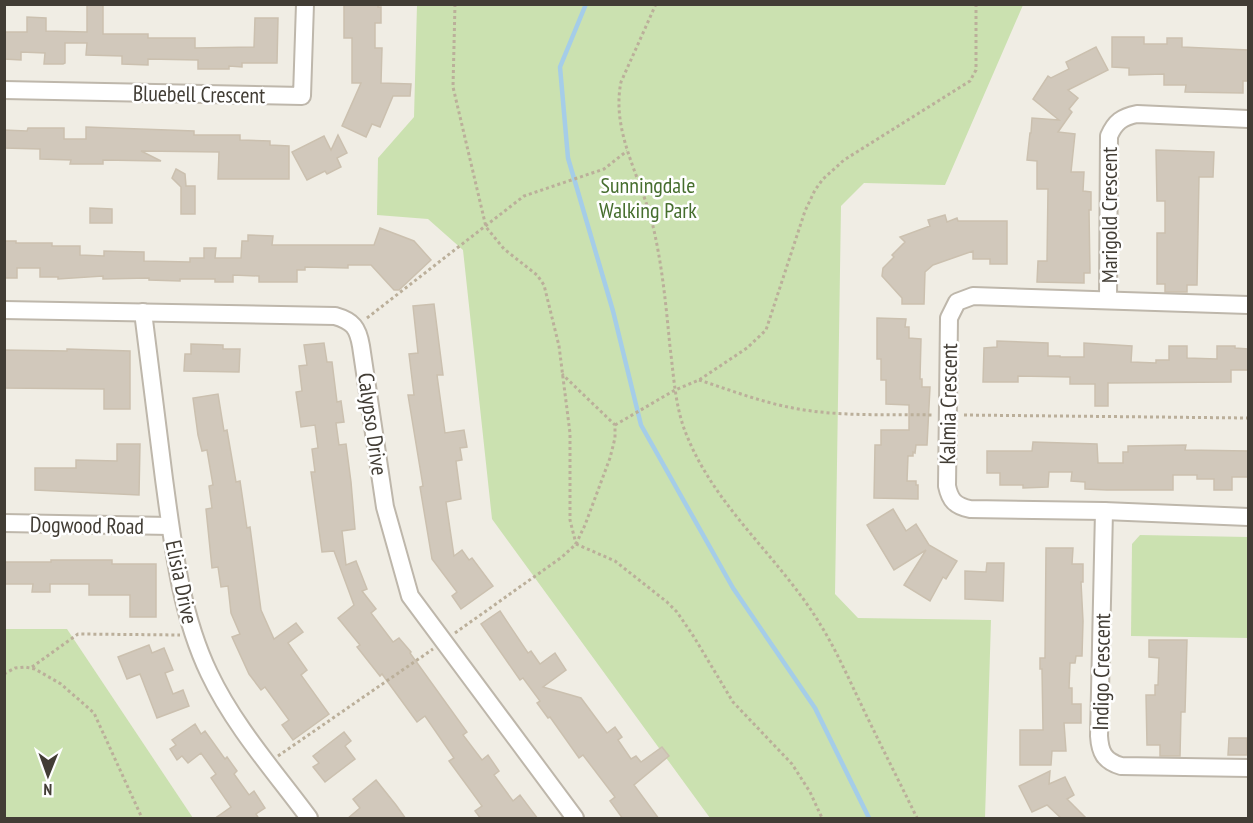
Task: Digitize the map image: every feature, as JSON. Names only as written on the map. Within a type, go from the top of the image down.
[{"type":"street","name":"Bluebell Crescent","points":[[4,90],[302,96],[305,4]]},
{"type":"street","name":"Marigold Crescent","points":[[1108,300],[1109,136],[1114,126],[1120,119],[1137,114],[1248,119]]},
{"type":"street","name":"Kalmia Crescent","points":[[1248,305],[973,296],[957,302],[949,318],[947,415],[947,486],[953,503],[960,508],[1248,517]]},
{"type":"street","points":[[4,310],[335,316],[348,320],[356,327]]},
{"type":"street","name":"Elisia Drive","points":[[143,312],[170,526],[180,581],[194,635],[210,675],[234,717],[309,819]]},
{"type":"street","name":"Calypso Drive","points":[[356,327],[360,336],[385,507],[410,596],[575,819]]},
{"type":"street","name":"Indigo Crescent","points":[[1104,511],[1099,736],[1104,757],[1121,766],[1248,768]]},
{"type":"street","name":"Dogwood Road","points":[[4,524],[170,526]]},
{"type":"path","points":[[454,4],[453,87],[486,227],[504,249],[537,275],[544,285],[559,346],[570,433],[570,520],[576,544]]},
{"type":"path","points":[[656,4],[626,69],[618,95],[619,113],[627,152],[652,222],[665,292],[675,390],[681,421],[694,452],[722,498],[791,581],[820,624],[917,819]]},
{"type":"path","points":[[615,425],[675,390],[699,380],[747,348],[765,330],[805,211],[815,190],[824,179],[844,160],[970,81],[974,76],[977,5]]},
{"type":"path","points":[[356,327],[518,200],[532,193],[593,174],[614,164],[627,152]]},
{"type":"path","points":[[268,763],[444,641],[562,557],[576,544],[610,458],[615,438],[615,425],[562,374]]},
{"type":"path","points":[[699,380],[770,403],[833,414],[1248,418]]},
{"type":"path","points":[[576,544],[615,561],[677,612],[733,702],[792,764],[810,792],[822,819]]},
{"type":"path","points":[[31,668],[78,634],[194,635]]},
{"type":"path","points":[[4,674],[15,668],[31,668],[61,684],[94,713],[142,819]]},
{"type":"green space","name":"Sunningdale Walking Park","points":[[417,5],[1023,5],[945,185],[864,183],[841,206],[835,594],[858,618],[991,620],[985,818],[710,818],[492,519],[463,250],[428,219],[377,215],[378,158],[414,117]]},
{"type":"green space","points":[[1140,535],[1248,537],[1248,638],[1131,636],[1132,544]]},
{"type":"green space","points":[[5,629],[67,629],[193,818],[5,818]]},
{"type":"building","points":[[87,4],[103,4],[103,34],[148,34],[148,38],[195,38],[195,48],[254,47],[255,18],[278,18],[277,63],[242,63],[242,67],[229,66],[229,69],[198,69],[198,60],[148,59],[148,65],[122,64],[122,56],[86,55],[87,43],[65,43],[65,63],[63,64],[44,64],[45,53],[21,52],[21,60],[4,59],[4,32],[27,32],[27,17],[46,18],[46,31],[87,32]]},
{"type":"building","points":[[344,4],[378,4],[378,7],[381,7],[381,23],[375,23],[375,48],[382,48],[381,83],[411,84],[410,96],[393,96],[380,127],[372,124],[366,137],[342,126],[361,83],[352,83],[352,38],[344,38]]},
{"type":"building","points":[[1112,37],[1144,37],[1144,44],[1167,44],[1167,38],[1182,38],[1182,47],[1248,50],[1248,81],[1243,81],[1243,93],[1185,92],[1186,85],[1164,85],[1164,74],[1129,75],[1129,68],[1112,67]]},
{"type":"building","points":[[1096,47],[1108,70],[1068,90],[1078,98],[1069,109],[1072,112],[1058,132],[1075,134],[1071,172],[1084,172],[1083,191],[1091,192],[1090,273],[1084,273],[1084,283],[1037,282],[1038,261],[1047,261],[1048,189],[1037,189],[1037,161],[1027,160],[1032,118],[1059,120],[1033,99],[1048,76],[1051,78],[1069,69],[1066,62]]},
{"type":"building","points":[[86,127],[194,131],[194,135],[240,135],[240,140],[270,141],[270,145],[289,146],[289,179],[218,179],[219,152],[141,151],[161,161],[103,160],[103,164],[70,164],[71,160],[40,159],[40,149],[4,148],[4,130],[64,128],[64,139],[86,139]]},
{"type":"building","points":[[338,135],[347,153],[337,158],[341,167],[327,174],[325,171],[307,180],[292,152],[324,136],[331,150]]},
{"type":"building","points":[[1156,150],[1214,152],[1213,177],[1199,177],[1197,285],[1187,285],[1187,292],[1165,292],[1165,284],[1157,284],[1157,233],[1165,233],[1165,201],[1157,201]]},
{"type":"building","points":[[176,169],[185,174],[186,186],[195,186],[195,214],[181,214],[181,187],[172,178]]},
{"type":"building","points":[[90,208],[112,209],[112,223],[90,223]]},
{"type":"building","points":[[945,215],[947,222],[957,218],[958,221],[1007,221],[1007,264],[990,264],[990,259],[973,259],[973,251],[933,265],[925,272],[924,304],[902,304],[902,298],[882,276],[883,268],[905,242],[900,237],[930,226],[928,220]]},
{"type":"building","points":[[380,228],[414,241],[431,260],[399,290],[394,290],[371,265],[348,265],[348,268],[305,267],[305,270],[297,270],[297,282],[259,282],[259,276],[233,275],[233,282],[215,282],[215,279],[180,279],[180,281],[149,280],[149,278],[103,279],[103,276],[58,279],[58,277],[40,277],[40,268],[17,268],[17,278],[4,278],[4,241],[52,243],[52,246],[80,246],[80,255],[104,256],[104,251],[144,252],[144,261],[190,262],[190,258],[204,258],[204,248],[216,248],[215,258],[241,258],[242,241],[248,241],[248,235],[273,236],[272,245],[374,245]]},
{"type":"building","points":[[434,304],[443,375],[437,375],[445,433],[464,430],[467,447],[460,448],[462,460],[456,461],[461,499],[446,502],[454,556],[462,550],[469,560],[472,558],[493,586],[461,609],[452,596],[457,592],[432,559],[408,395],[414,395],[409,354],[418,353],[413,306]]},
{"type":"building","points":[[877,318],[906,319],[905,327],[909,327],[909,338],[921,339],[920,379],[922,379],[922,387],[930,387],[927,445],[916,445],[913,456],[908,456],[907,481],[916,481],[918,499],[874,498],[875,445],[881,445],[881,430],[909,430],[909,405],[886,404],[886,380],[881,380],[881,359],[877,359]]},
{"type":"building","points":[[997,341],[1048,343],[1048,356],[1060,357],[1084,357],[1084,343],[1132,346],[1131,362],[1156,363],[1156,360],[1169,360],[1169,346],[1187,346],[1187,358],[1217,359],[1217,346],[1235,346],[1235,348],[1248,349],[1248,370],[1231,370],[1231,382],[1108,383],[1108,406],[1095,406],[1095,384],[1070,384],[1070,377],[1018,376],[1018,382],[983,382],[984,348],[997,347]]},
{"type":"building","points":[[324,343],[327,362],[332,362],[337,402],[341,401],[344,422],[336,423],[339,445],[346,444],[351,482],[355,529],[342,531],[346,565],[356,561],[367,589],[362,591],[376,609],[371,613],[393,642],[399,638],[411,652],[467,732],[463,735],[482,760],[488,755],[499,771],[494,775],[513,801],[520,795],[538,819],[481,819],[475,811],[482,806],[449,761],[454,758],[425,716],[417,722],[382,674],[380,676],[357,647],[360,645],[338,618],[354,605],[334,551],[322,552],[311,472],[315,472],[312,449],[318,448],[315,425],[301,427],[296,392],[302,391],[299,366],[307,365],[304,345]]},
{"type":"building","points":[[191,344],[223,345],[223,349],[240,349],[239,372],[184,371],[185,354],[191,354]]},
{"type":"building","points":[[67,349],[130,351],[130,409],[104,409],[104,389],[4,388],[4,350],[67,351]]},
{"type":"building","points":[[218,394],[236,482],[240,481],[247,528],[250,527],[261,610],[274,639],[296,623],[303,632],[288,643],[307,670],[301,675],[329,714],[293,740],[282,725],[289,720],[265,687],[261,690],[249,674],[232,637],[240,634],[231,613],[228,586],[221,587],[218,567],[212,568],[206,509],[212,508],[209,486],[213,485],[207,450],[202,451],[198,435],[193,398]]},
{"type":"building","points":[[1033,442],[1097,444],[1098,463],[1123,463],[1123,452],[1128,452],[1128,446],[1186,445],[1185,450],[1248,451],[1248,477],[1232,477],[1232,490],[1214,490],[1214,479],[1197,479],[1197,475],[1173,475],[1173,490],[1107,490],[1085,489],[1085,482],[1071,481],[1072,472],[1049,472],[1048,487],[1023,488],[1023,485],[1000,485],[1000,473],[987,473],[987,451],[1032,451]]},
{"type":"building","points":[[117,444],[140,444],[139,495],[35,490],[35,468],[76,468],[76,460],[117,461]]},
{"type":"building","points":[[893,509],[906,531],[916,524],[929,545],[957,561],[946,579],[943,577],[930,601],[904,585],[926,550],[894,570],[867,525]]},
{"type":"building","points":[[1046,548],[1073,548],[1072,564],[1083,564],[1083,582],[1081,582],[1082,656],[1076,656],[1075,663],[1070,663],[1069,688],[1072,688],[1072,704],[1081,704],[1081,723],[1064,723],[1066,751],[1052,751],[1051,765],[1020,765],[1020,730],[1043,730],[1040,658],[1045,658]]},
{"type":"building","points":[[51,560],[112,560],[112,564],[156,564],[156,617],[130,617],[130,595],[89,595],[89,584],[50,584],[50,592],[32,592],[33,584],[4,584],[4,562],[51,562]]},
{"type":"building","points":[[987,563],[1004,563],[1003,601],[965,599],[965,571],[986,572]]},
{"type":"building","points":[[500,611],[528,653],[531,651],[540,664],[555,653],[566,670],[543,687],[581,698],[607,733],[615,727],[622,737],[618,740],[631,759],[636,756],[641,762],[662,747],[669,756],[634,785],[659,819],[623,819],[610,801],[615,797],[583,755],[579,758],[550,717],[548,718],[537,703],[540,701],[523,678],[520,680],[481,624]]},
{"type":"building","points":[[1149,640],[1187,640],[1185,712],[1181,712],[1180,756],[1160,756],[1160,745],[1147,745],[1146,695],[1155,695],[1155,685],[1158,685],[1159,658],[1149,657]]},
{"type":"building","points":[[149,645],[152,653],[164,648],[173,670],[165,673],[173,694],[183,690],[189,706],[157,718],[140,674],[127,679],[118,657]]},
{"type":"building","points":[[195,724],[201,734],[205,731],[225,759],[227,757],[237,771],[234,774],[249,795],[254,791],[265,808],[256,814],[259,819],[214,819],[231,807],[211,778],[216,774],[201,753],[188,763],[182,756],[177,760],[170,749],[176,745],[172,740]]},
{"type":"building","points":[[344,732],[351,741],[345,746],[355,759],[325,782],[313,767],[319,763],[313,756]]},
{"type":"building","points":[[1229,738],[1247,738],[1247,755],[1228,755]]},
{"type":"building","points":[[1050,771],[1049,784],[1065,777],[1074,795],[1067,799],[1087,819],[1062,819],[1047,805],[1032,812],[1019,786]]},
{"type":"building","points":[[376,780],[406,819],[347,819],[360,808],[353,799]]},
{"type":"waterway","points":[[586,4],[560,67],[568,158],[613,311],[641,425],[733,588],[815,708],[869,818]]}]
